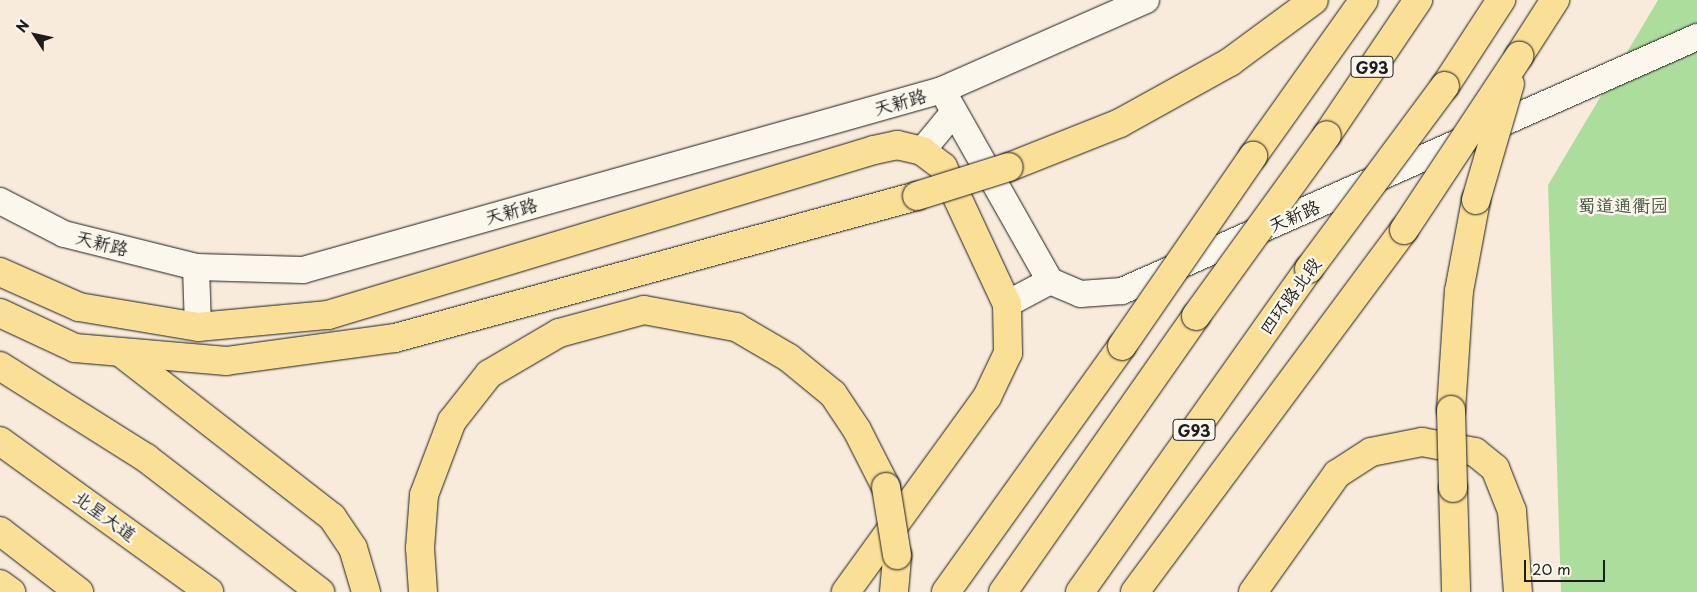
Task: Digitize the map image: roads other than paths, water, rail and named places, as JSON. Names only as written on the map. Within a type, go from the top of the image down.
[{"type":"main road","points":[[0,313],[76,348],[226,361],[396,338],[917,196],[1009,167],[1120,123],[1230,62],[1314,0]]},
{"type":"main road","points":[[946,592],[1122,346],[1253,156],[1364,0]]},
{"type":"main road","name":"G93","points":[[1004,592],[1196,316],[1327,134],[1418,0]]},
{"type":"main road","name":"四环路北段","points":[[1080,592],[1309,269],[1445,86],[1501,0]]},
{"type":"main road","points":[[1135,592],[1404,230],[1555,0]]},
{"type":"main road","points":[[1456,592],[1451,410],[1459,291],[1476,200],[1519,56]]},
{"type":"main road","points":[[0,272],[79,307],[198,327],[328,315],[874,150],[897,145],[922,151],[943,167],[1007,304],[1008,352],[987,397],[846,592]]},
{"type":"main road","points":[[423,592],[420,548],[424,495],[452,421],[489,374],[559,333],[644,310],[736,327],[789,358],[833,394],[857,430],[886,487],[897,555],[894,592]]},
{"type":"main road","points":[[120,352],[332,517],[353,548],[366,592]]},
{"type":"main road","points":[[0,366],[146,458],[320,592]]},
{"type":"main road","name":"北星大道","points":[[0,441],[209,592]]},
{"type":"main road","points":[[1253,592],[1338,474],[1371,452],[1422,442],[1475,452],[1495,468],[1512,511],[1518,592]]},
{"type":"main road","points":[[0,531],[79,592]]},
{"type":"main road","points":[[0,584],[11,592]]},
{"type":"street","points":[[922,151],[948,101],[1146,0]]},
{"type":"street","name":"天新路","points":[[0,201],[64,234],[196,267],[303,270],[948,101],[1050,281],[1080,294],[1122,291],[1697,37]]},
{"type":"street","points":[[196,267],[198,327]]},
{"type":"street","points":[[1007,304],[1050,281]]},
{"type":"park label","name":"蜀道通衢园","points":[[1623,205]]}]
